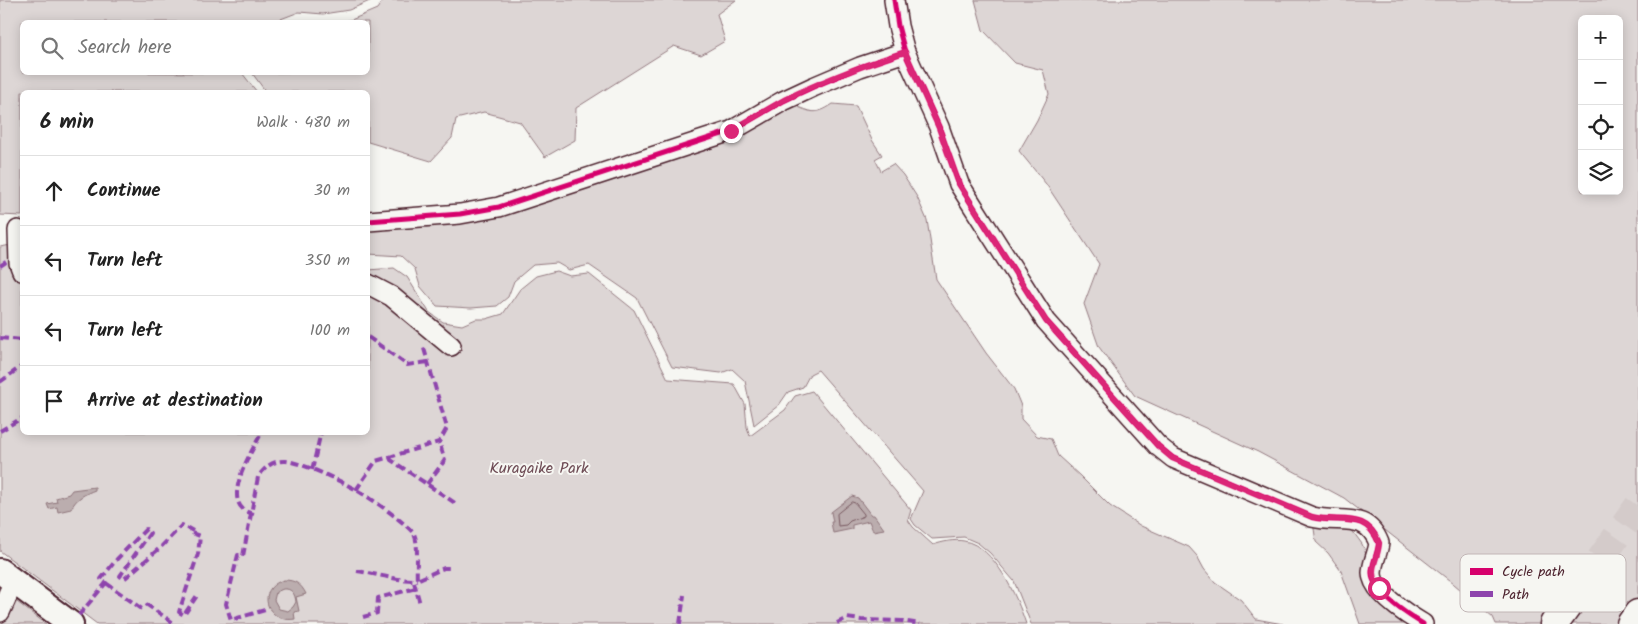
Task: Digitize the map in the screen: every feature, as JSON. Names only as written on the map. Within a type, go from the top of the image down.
[{"type":"highway","points":[[1554,624],[1563,612]]},
{"type":"highway","points":[[1631,624],[1638,614]]},
{"type":"main road","points":[[8,577],[71,624]]},
{"type":"street","points":[[894,0],[905,52],[939,128],[959,184],[1046,321],[1158,446],[1172,458],[1312,517],[1324,520],[1361,521],[1366,524],[1372,530],[1379,543],[1372,571],[1375,583],[1392,602],[1423,624]]},
{"type":"street","points":[[370,220],[460,214],[508,204],[731,131],[813,86],[860,66],[905,52]]},
{"type":"street","points":[[13,230],[20,266]]},
{"type":"street","points":[[370,285],[391,296],[452,346]]},
{"type":"street","points":[[0,612],[8,577]]},
{"type":"green space","points":[[0,0],[372,0],[349,10],[323,14],[299,12],[278,20],[20,20],[20,75],[244,75],[255,90],[20,90],[20,216],[0,215]]},
{"type":"green space","points":[[383,0],[736,0],[717,14],[725,41],[701,55],[674,46],[576,108],[575,140],[545,157],[520,122],[484,112],[456,119],[452,138],[431,161],[370,143],[370,90],[265,90],[253,75],[370,75],[370,20],[351,20],[377,9]]},
{"type":"green space","points":[[975,0],[1638,0],[1638,624],[1496,624],[1493,617],[1487,612],[1626,612],[1626,554],[1460,554],[1460,589],[1344,498],[1258,452],[1135,396],[1099,347],[1084,304],[1099,264],[1046,184],[1019,151],[1049,94],[1043,70],[1015,63],[983,30]]},
{"type":"green space","points":[[833,104],[856,106],[872,140],[882,155],[875,159],[881,171],[893,164],[903,175],[917,197],[927,220],[936,279],[986,353],[1014,389],[1021,406],[1021,419],[1037,436],[1051,439],[1058,456],[1110,506],[1141,526],[1189,547],[1215,582],[1241,600],[1256,619],[1283,624],[1031,624],[1014,581],[990,553],[978,543],[964,537],[932,539],[915,525],[911,519],[923,491],[818,370],[810,374],[803,387],[788,392],[779,405],[754,425],[745,381],[732,369],[721,373],[672,367],[637,298],[589,265],[569,270],[557,263],[533,265],[514,281],[508,297],[497,306],[471,308],[437,306],[420,286],[415,269],[401,256],[370,254],[370,225],[420,222],[793,105],[813,112]]},
{"type":"green space","name":"Kuragaike Park","points":[[20,243],[20,435],[370,435],[370,270],[394,268],[407,277],[429,312],[443,322],[462,325],[476,319],[486,319],[503,314],[520,289],[536,276],[556,271],[570,276],[589,274],[634,310],[668,379],[734,384],[745,404],[747,427],[750,436],[785,410],[795,396],[812,391],[911,510],[908,520],[913,527],[933,545],[960,540],[975,545],[986,552],[995,562],[1011,587],[1026,624],[97,624],[0,551],[0,247]]},
{"type":"green space","points":[[1313,522],[1345,527],[1354,533],[1362,544],[1387,608],[1404,624],[1360,624],[1341,571],[1328,553],[1316,542]]},
{"type":"green space","points":[[0,589],[46,624],[0,624]]},
{"type":"water","points":[[95,487],[95,490],[78,499],[71,509],[58,512],[57,507],[49,509],[47,504],[57,502],[56,498],[69,494],[72,490]]},
{"type":"water","points":[[852,496],[858,498],[884,529],[873,531],[869,521],[852,525],[852,529],[833,533],[831,512]]},
{"type":"water","points":[[284,580],[291,581],[300,585],[306,594],[296,597],[299,611],[294,612],[295,619],[285,619],[271,611],[267,597],[269,590],[275,584]],"holes":[[[289,589],[295,596],[296,602],[288,611],[279,609],[274,600],[276,592]]]},
{"type":"tunnel","points":[[1604,554],[1638,506]]},
{"type":"marked path","points":[[0,266],[6,262]]},
{"type":"marked path","points":[[0,338],[20,340]]},
{"type":"marked path","points":[[370,338],[407,365],[428,362]]},
{"type":"marked path","points":[[356,490],[376,461],[439,442],[447,428],[423,345]]},
{"type":"marked path","points":[[0,382],[20,367]]},
{"type":"marked path","points":[[0,431],[20,419]]},
{"type":"marked path","points":[[254,514],[243,509],[238,501],[237,490],[245,464],[260,435]]},
{"type":"marked path","points":[[312,470],[320,435]]},
{"type":"marked path","points":[[427,484],[445,460],[439,442]]},
{"type":"marked path","points":[[390,457],[391,460],[455,503]]},
{"type":"marked path","points":[[265,610],[231,620],[226,604],[238,555],[243,556],[258,477],[267,467],[277,462],[293,462],[337,480],[368,497],[405,525],[416,538],[417,580],[444,568],[452,568]]},
{"type":"marked path","points":[[79,615],[106,583],[101,579],[146,529],[150,533],[120,576],[124,579],[161,547],[182,525],[193,531]]},
{"type":"marked path","points":[[192,533],[200,536],[198,554],[179,612],[184,615],[198,594]]},
{"type":"marked path","points":[[357,571],[417,580]]},
{"type":"marked path","points":[[414,582],[420,604]]},
{"type":"marked path","points":[[106,583],[142,609]]},
{"type":"marked path","points":[[363,617],[377,613],[378,598],[416,588]]},
{"type":"marked path","points":[[680,624],[684,595]]},
{"type":"marked path","points":[[146,604],[175,624]]},
{"type":"marked path","points":[[837,623],[847,618],[902,621],[920,624]]},
{"type":"cycle path","points":[[894,0],[905,52],[939,127],[959,184],[1046,321],[1158,446],[1173,458],[1312,517],[1351,520],[1367,526],[1374,533],[1379,543],[1372,569],[1378,588],[1392,602],[1423,624]]},
{"type":"cycle path","points":[[370,221],[460,214],[499,207],[731,131],[783,101],[813,87],[860,67],[905,52]]},
{"type":"route","points":[[731,131],[813,86],[860,66],[905,52],[939,128],[959,184],[1046,321],[1087,368],[1158,446],[1172,458],[1312,517],[1336,521],[1361,521],[1366,524],[1372,530],[1379,543],[1372,576],[1379,588]]}]
